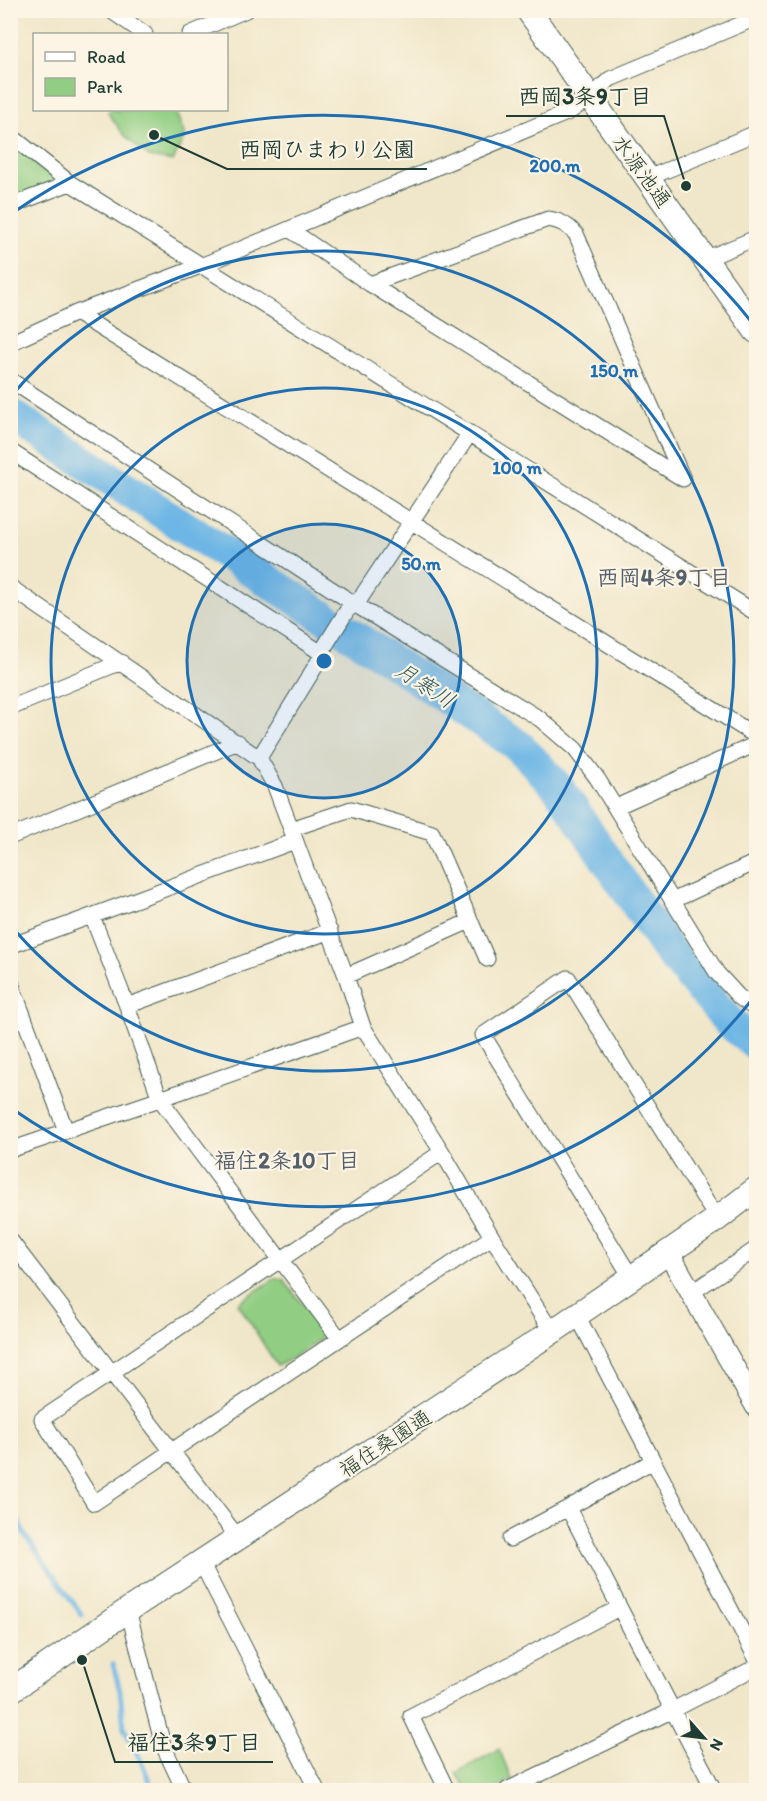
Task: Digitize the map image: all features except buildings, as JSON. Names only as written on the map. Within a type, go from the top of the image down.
[{"type":"main road","name":"水源池通","points":[[528,10],[756,331]]},
{"type":"main road","name":"福住桑園通","points":[[10,1691],[128,1610],[202,1564],[552,1332],[717,1219],[756,1189]]},
{"type":"street","points":[[110,10],[144,33]]},
{"type":"street","points":[[192,33],[217,16],[246,10]]},
{"type":"street","points":[[10,343],[76,313],[203,265],[569,112],[590,98],[610,79],[756,18]]},
{"type":"street","points":[[648,178],[756,133]]},
{"type":"street","points":[[10,135],[70,183],[756,614]]},
{"type":"street","points":[[10,206],[70,183]]},
{"type":"street","points":[[289,229],[370,284],[683,479],[576,234],[560,220],[548,219],[370,284]]},
{"type":"street","points":[[705,259],[756,238]]},
{"type":"street","points":[[76,313],[756,736]]},
{"type":"street","points":[[10,380],[352,607],[540,718],[575,749],[597,778],[717,973],[739,997],[756,1009]]},
{"type":"street","points":[[259,758],[324,650],[470,433]]},
{"type":"street","points":[[10,451],[324,650]]},
{"type":"street","points":[[10,587],[259,758],[275,786],[330,931],[363,1027],[552,1332]]},
{"type":"street","points":[[10,708],[122,662]]},
{"type":"street","points":[[10,837],[238,742]]},
{"type":"street","points":[[616,807],[756,744]]},
{"type":"street","points":[[10,946],[92,916],[293,835],[351,809],[432,833],[487,959]]},
{"type":"street","points":[[672,901],[756,862]]},
{"type":"street","points":[[92,916],[160,1100],[339,1338]]},
{"type":"street","points":[[346,976],[470,921]]},
{"type":"street","points":[[127,1006],[330,931]]},
{"type":"street","points":[[631,1277],[483,1035],[568,978],[717,1219]]},
{"type":"street","points":[[10,980],[66,1131]]},
{"type":"street","points":[[10,1150],[160,1100],[363,1027]]},
{"type":"street","points":[[442,1152],[42,1419],[94,1503],[492,1237]]},
{"type":"street","points":[[10,1240],[239,1539]]},
{"type":"street","points":[[691,1293],[756,1249]]},
{"type":"street","points":[[668,1252],[756,1406]]},
{"type":"street","points":[[577,1315],[756,1658]]},
{"type":"street","points":[[510,1539],[653,1461]]},
{"type":"street","points":[[568,1508],[714,1791]]},
{"type":"street","points":[[202,1564],[317,1791]]},
{"type":"street","points":[[447,1791],[411,1716],[619,1608]]},
{"type":"street","points":[[128,1610],[163,1745],[184,1791]]},
{"type":"street","points":[[507,1791],[756,1667]]},
{"type":"green space","points":[[109,111],[175,111],[185,136],[173,161],[149,157],[124,135],[108,113]]},
{"type":"green space","points":[[11,143],[63,181],[11,203]]},
{"type":"green space","points":[[274,1279],[283,1279],[322,1330],[320,1339],[277,1366],[238,1303]]},
{"type":"green space","points":[[499,1749],[512,1780],[494,1790],[468,1790],[456,1773]]},
{"type":"waterway","name":"月寒川","points":[[10,414],[372,648],[520,747],[559,789],[667,949],[729,1022],[756,1044]]},
{"type":"waterway","points":[[10,1502],[24,1534],[82,1615]]},
{"type":"waterway","points":[[113,1664],[120,1691],[124,1728],[153,1790]]},
{"type":"place","name":"西岡ひまわり公園","points":[[154,135]]},
{"type":"place","name":"西岡3条9丁目","points":[[686,186]]},
{"type":"place","name":"福住3条9丁目","points":[[82,1660]]},
{"type":"district","name":"西岡4条9丁目","points":[[664,577]]},
{"type":"district","name":"福住2条10丁目","points":[[287,1160]]}]
